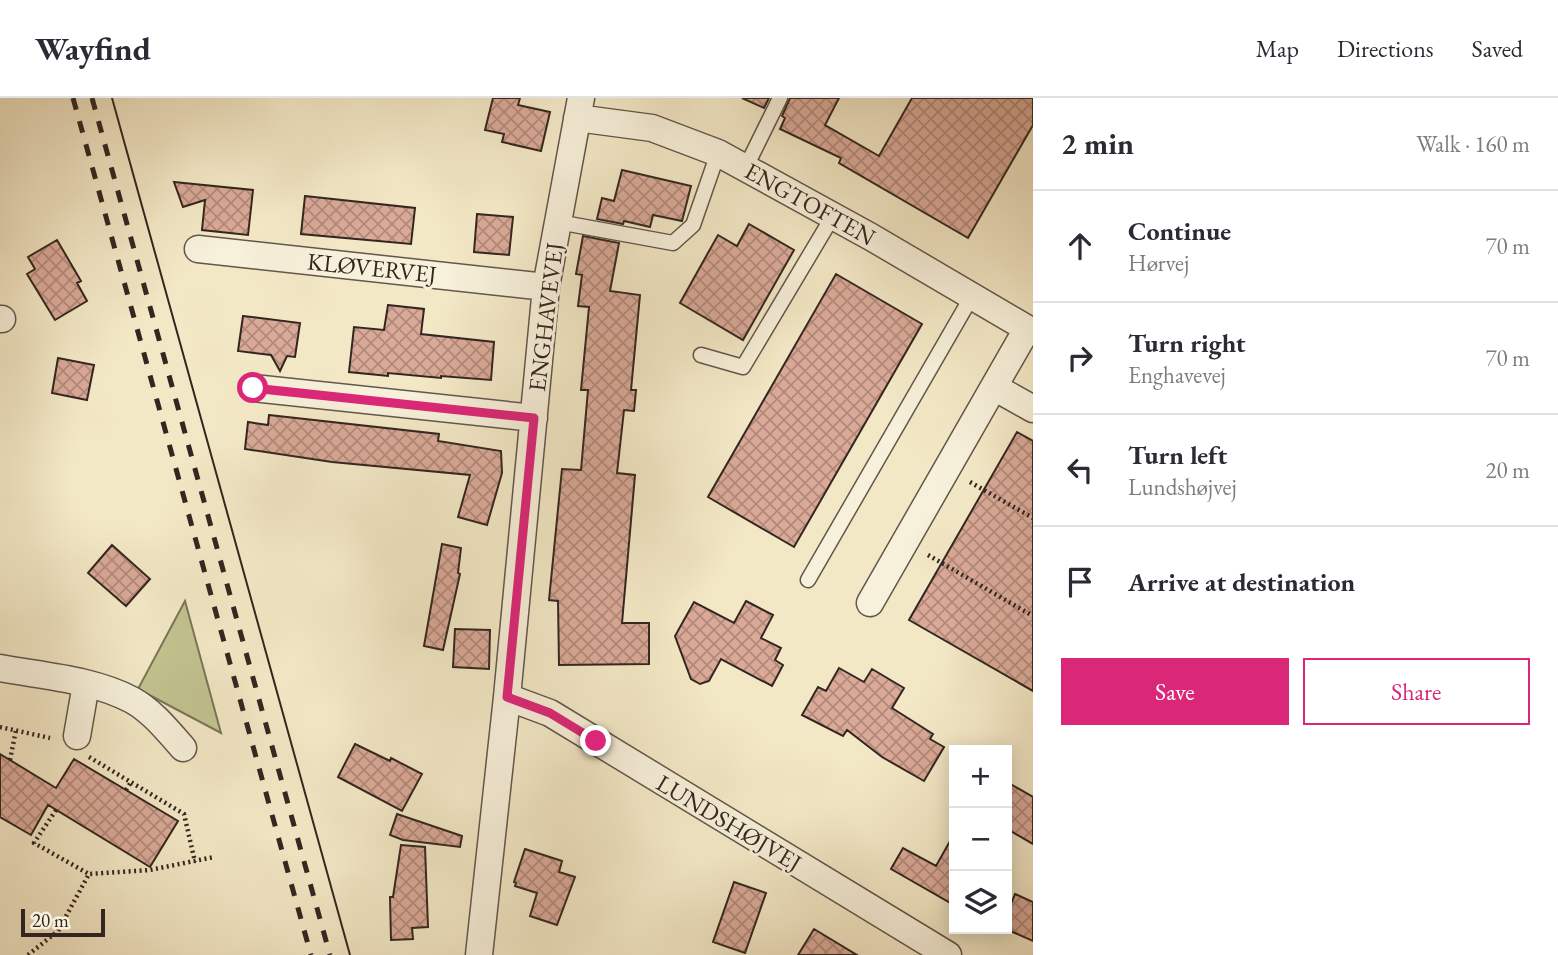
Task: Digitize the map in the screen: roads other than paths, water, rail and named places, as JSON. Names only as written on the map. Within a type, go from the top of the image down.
[{"type":"street","name":"ENGTOFTEN","points":[[579,108],[652,128],[718,153],[833,216],[1030,331],[994,387],[870,603]]},
{"type":"street","name":"ENGHAVEVEJ","points":[[479,955],[507,697],[546,287],[579,108]]},
{"type":"street","name":"KLØVERVEJ","points":[[198,250],[546,287]]},
{"type":"street","points":[[994,387],[1033,409]]},
{"type":"street","points":[[253,388],[534,418]]},
{"type":"street","points":[[0,668],[86,684],[132,700],[160,722],[183,748]]},
{"type":"street","points":[[81,745],[86,684]]},
{"type":"street","name":"LUNDSHØJVEJ","points":[[507,697],[550,713],[948,955]]},
{"type":"lane","points":[[745,169],[780,98]]},
{"type":"lane","points":[[558,222],[673,243],[693,225],[718,153]]},
{"type":"lane","points":[[701,355],[743,367],[833,216]]},
{"type":"lane","points":[[808,580],[972,296]]},
{"type":"tram line","points":[[112,98],[350,955]]},
{"type":"railway","points":[[73,98],[311,955]]},
{"type":"railway","points":[[92,98],[330,955]]}]
